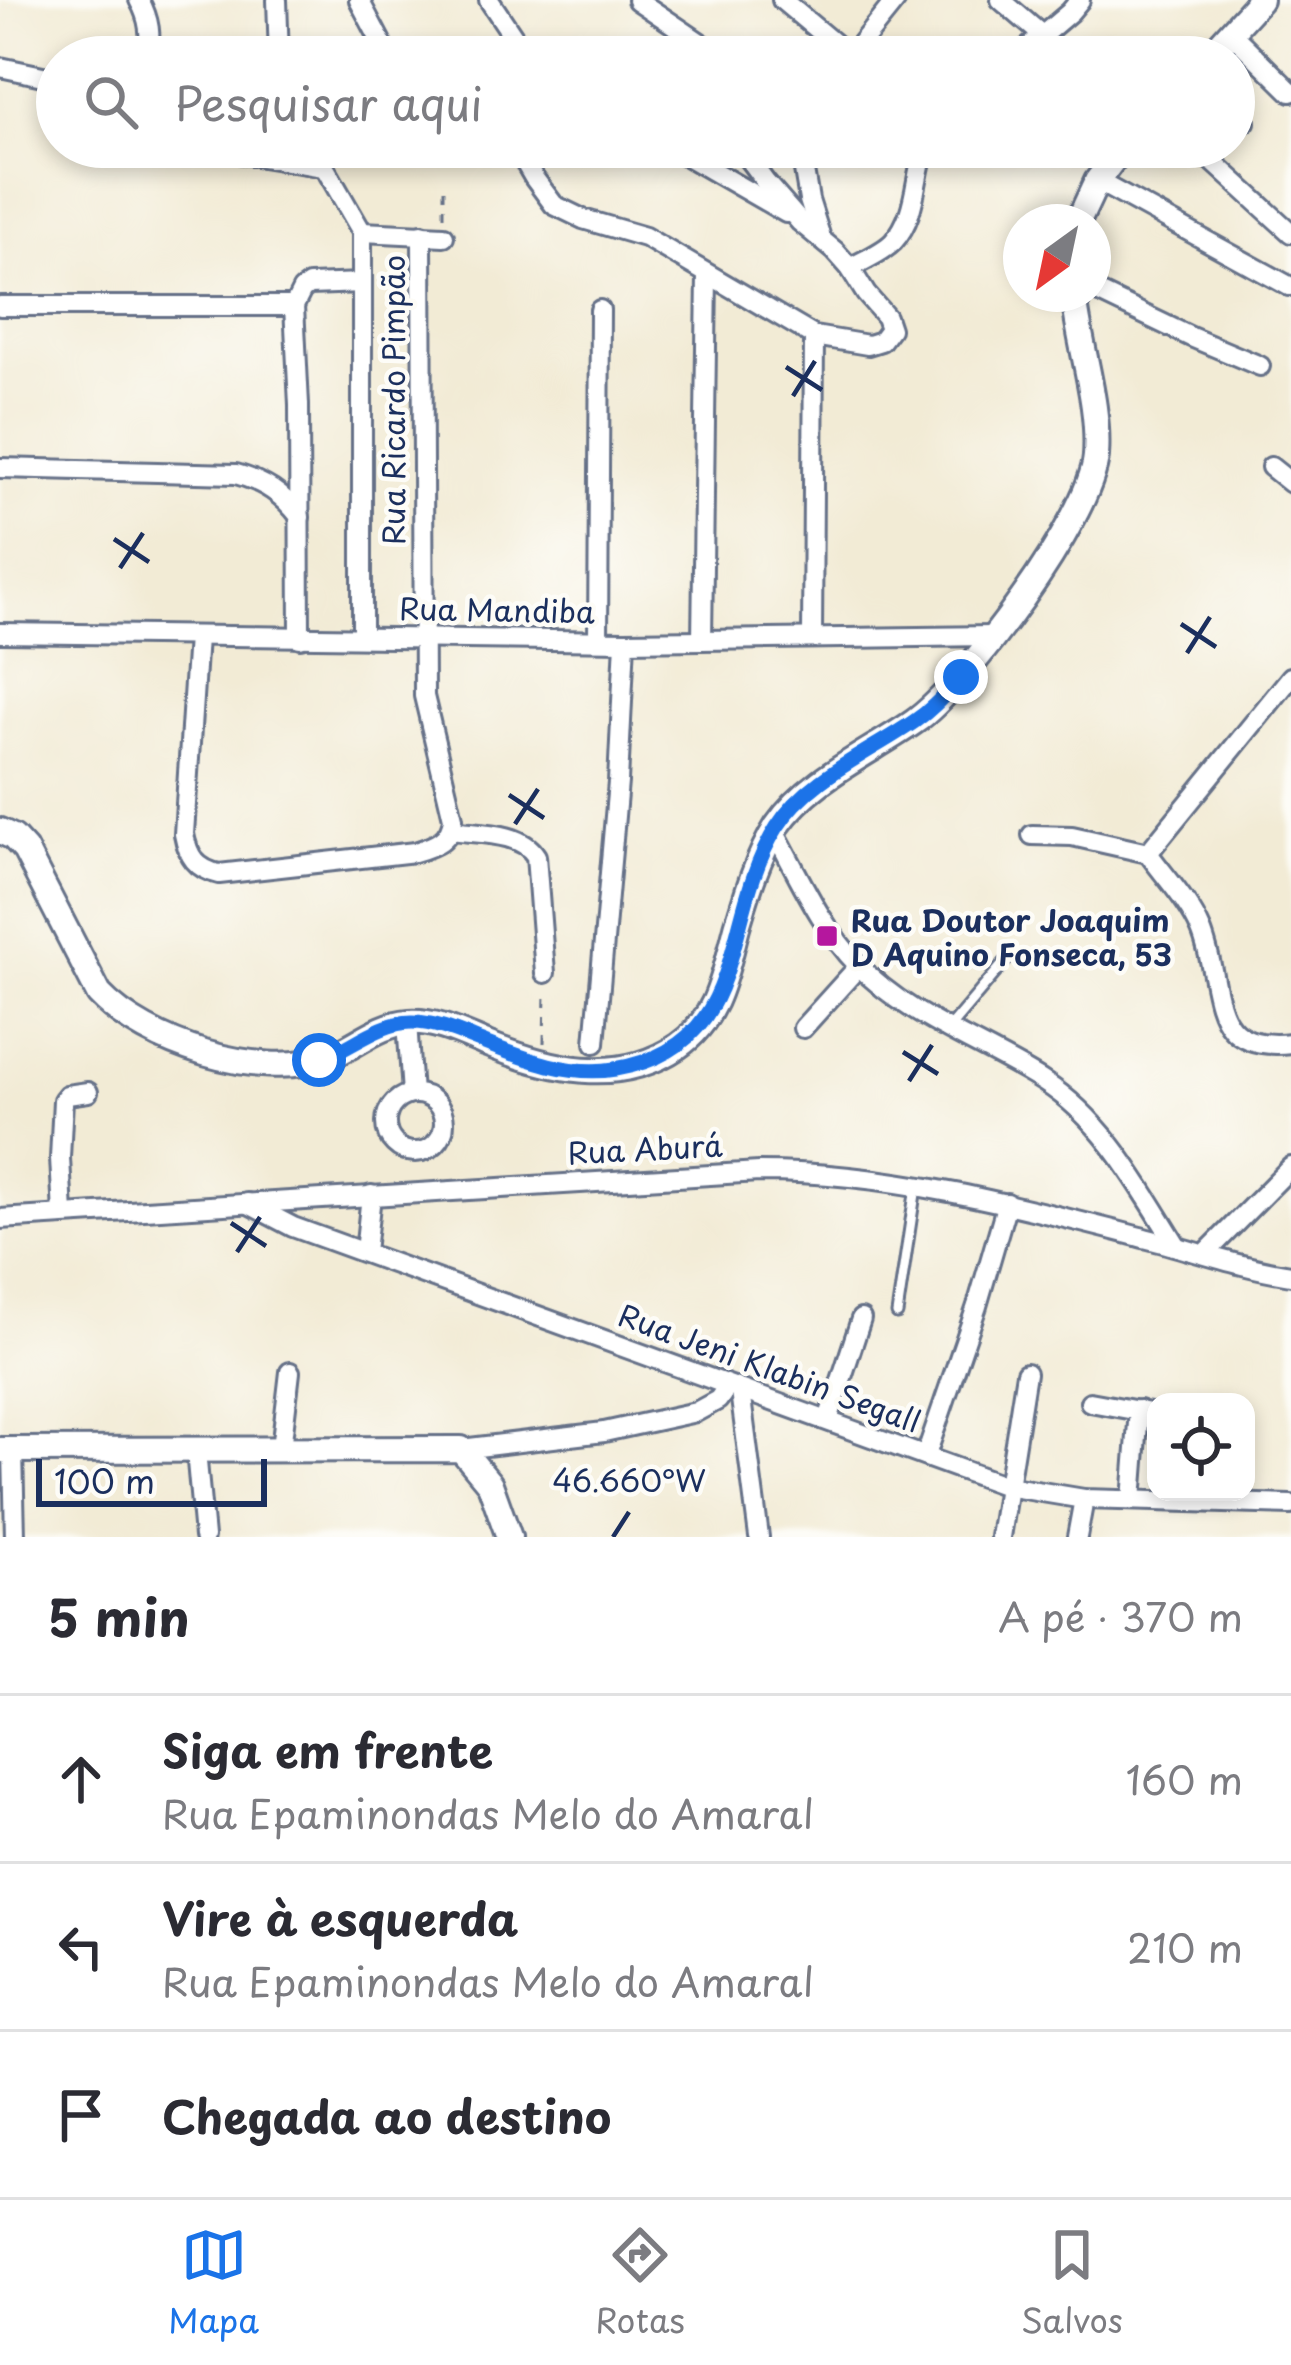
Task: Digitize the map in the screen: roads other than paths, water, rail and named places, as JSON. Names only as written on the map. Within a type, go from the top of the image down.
[{"type":"street","points":[[140,0],[151,36]]},
{"type":"street","points":[[277,0],[278,36]]},
{"type":"street","points":[[359,0],[378,36]]},
{"type":"street","points":[[489,0],[506,36]]},
{"type":"street","points":[[637,0],[690,36]]},
{"type":"street","points":[[782,0],[825,36]]},
{"type":"street","points":[[867,36],[896,0]]},
{"type":"street","points":[[1001,0],[1043,36],[1080,0]]},
{"type":"street","points":[[1226,36],[1260,0]]},
{"type":"street","points":[[1230,32],[1234,36]]},
{"type":"street","points":[[1255,57],[1291,92]]},
{"type":"street","points":[[0,67],[36,75]]},
{"type":"street","points":[[325,168],[362,232],[362,638]]},
{"type":"street","points":[[529,168],[554,205],[645,237],[814,336],[875,344],[886,336],[890,323],[850,268],[821,238],[707,168]]},
{"type":"street","points":[[756,168],[800,222]]},
{"type":"street","points":[[804,168],[821,238]]},
{"type":"street","points":[[850,268],[886,248],[903,228],[913,204],[918,168]]},
{"type":"street","points":[[1086,204],[1107,168]]},
{"type":"street","points":[[1220,168],[1291,232]]},
{"type":"street","points":[[1096,182],[1289,286]]},
{"type":"street","points":[[362,232],[444,236]]},
{"type":"street","name":"Rua Ricardo Pimpão","points":[[422,234],[425,710],[448,794],[452,830]]},
{"type":"street","points":[[702,640],[707,275]]},
{"type":"street","points":[[300,638],[294,306],[309,285],[362,283]]},
{"type":"street","points":[[1111,298],[1260,367]]},
{"type":"street","points":[[0,306],[294,306]]},
{"type":"street","points":[[598,640],[600,310]]},
{"type":"street","points":[[0,831],[25,850],[99,994],[112,1007],[167,1039],[226,1058],[295,1065],[337,1054],[407,1022],[448,1029],[543,1062],[592,1072],[619,1069],[674,1049],[712,1010],[749,886],[774,831],[799,801],[832,774],[935,706],[993,636],[1079,508],[1094,470],[1096,449],[1077,312]]},
{"type":"street","points":[[812,638],[814,336]]},
{"type":"street","points":[[1271,467],[1291,483]]},
{"type":"street","points":[[0,468],[236,474],[286,498],[300,517]]},
{"type":"street","name":"Rua Mandiba","points":[[0,633],[625,641],[993,636]]},
{"type":"street","points":[[197,637],[184,834],[196,864],[219,874],[415,852],[441,842],[452,830],[518,840],[536,856],[545,973]]},
{"type":"street","points":[[596,1043],[625,641]]},
{"type":"street","points":[[1148,853],[1291,677]]},
{"type":"street","points":[[774,831],[823,920],[859,966],[891,994],[1046,1083],[1086,1117],[1112,1145],[1177,1246]]},
{"type":"street","points":[[1032,835],[1072,836],[1148,853],[1201,930],[1221,1015],[1231,1029],[1260,1045],[1291,1043]]},
{"type":"street","points":[[803,1028],[859,966]]},
{"type":"street","points":[[407,1022],[412,1094]]},
{"type":"street","points":[[63,1214],[63,1100],[88,1092]]},
{"type":"street","points":[[412,1094],[429,1097],[441,1110],[444,1126],[437,1142],[423,1151],[398,1147],[386,1124],[396,1101],[412,1094]]},
{"type":"street","points":[[414,1152],[414,1192]]},
{"type":"street","points":[[1205,1254],[1291,1167]]},
{"type":"street","name":"Rua Aburá","points":[[0,1219],[818,1172],[1007,1203],[1288,1275]]},
{"type":"street","points":[[365,1252],[371,1195]]},
{"type":"street","name":"Rua Jeni Klabin Segall","points":[[247,1203],[293,1227],[1006,1486],[1084,1499],[1291,1505]]},
{"type":"street","points":[[926,1455],[1007,1203]]},
{"type":"street","points":[[827,1420],[860,1319]]},
{"type":"street","points":[[281,1449],[290,1372]]},
{"type":"street","points":[[1000,1537],[1026,1373]]},
{"type":"street","points":[[15,1537],[6,1450],[461,1449],[604,1432],[696,1412],[734,1388],[759,1537]]},
{"type":"street","points":[[1090,1402],[1147,1412],[1132,1500]]},
{"type":"street","points":[[461,1449],[490,1484],[509,1537]]},
{"type":"street","points":[[196,1451],[204,1537]]},
{"type":"street","points":[[1077,1537],[1084,1499]]},
{"type":"lane","points":[[948,1029],[1005,962]]},
{"type":"lane","points":[[897,1314],[916,1187]]},
{"type":"place","name":"Rua Doutor Joaquim D Aquino Fonseca, 53","points":[[827,936]]}]
